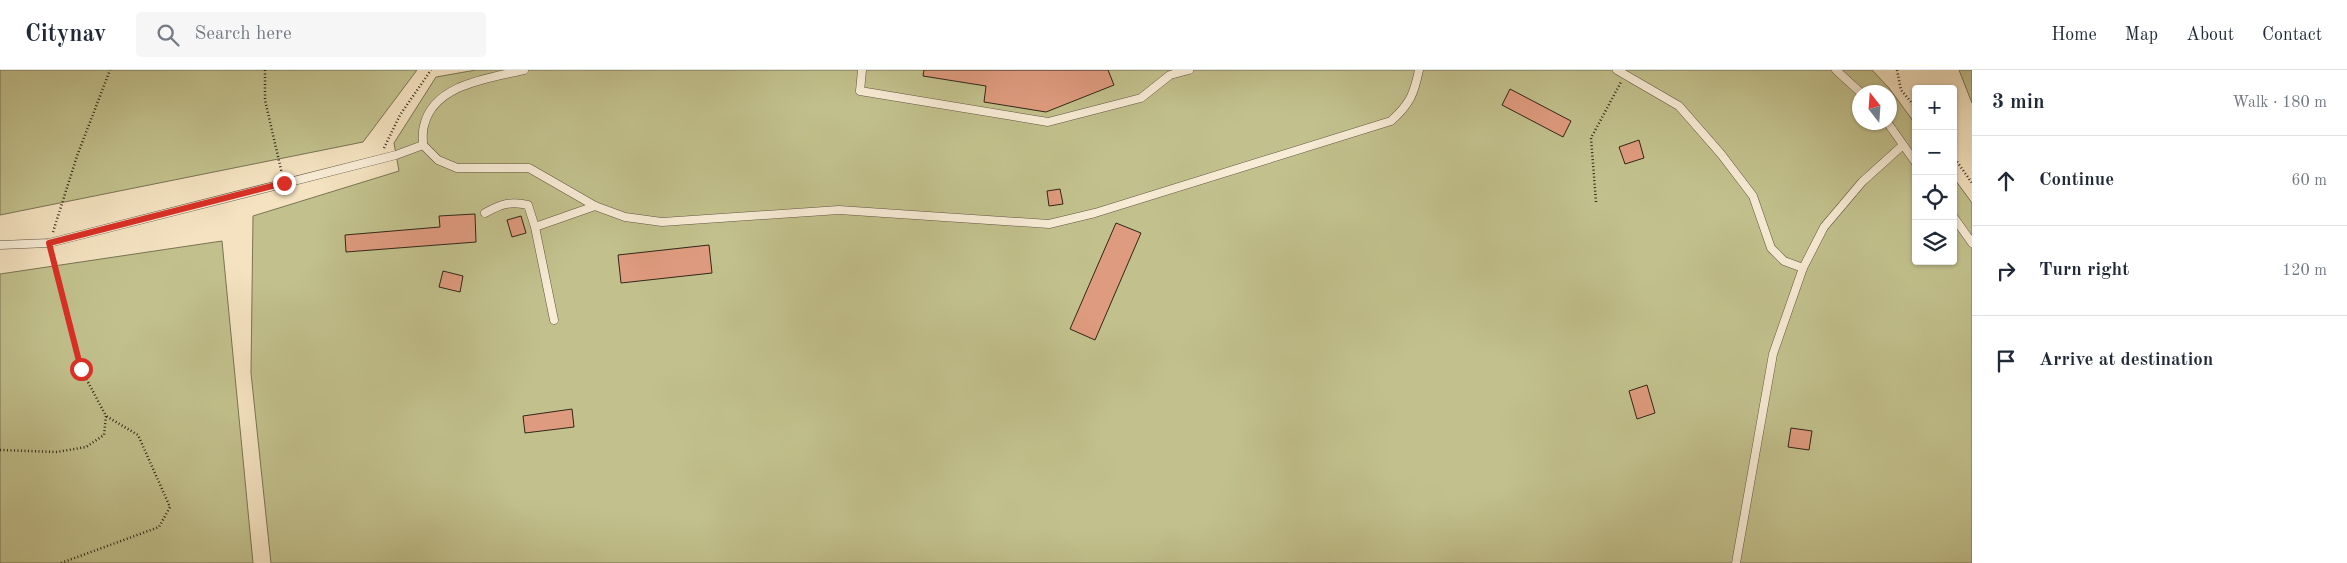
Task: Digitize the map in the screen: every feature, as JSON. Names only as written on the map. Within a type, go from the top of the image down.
[{"type":"lane","points":[[524,70],[474,81],[449,92],[435,104],[424,125],[423,145],[438,160],[457,168],[530,168],[595,206],[625,217],[662,222],[839,210],[1049,224],[1095,213],[1391,121],[1406,108],[1414,91],[1419,70]]},
{"type":"lane","points":[[862,70],[860,91],[1048,122],[1141,98],[1170,75],[1189,70]]},
{"type":"lane","points":[[1617,70],[1679,106],[1722,154],[1754,196],[1771,248],[1784,261],[1803,268]]},
{"type":"lane","points":[[1836,70],[1852,85]]},
{"type":"lane","points":[[1893,130],[1912,157]]},
{"type":"lane","points":[[0,245],[49,243],[379,159],[423,145]]},
{"type":"lane","points":[[1736,563],[1773,354],[1803,268],[1824,227],[1862,182],[1903,145]]},
{"type":"lane","points":[[485,212],[502,204],[513,202],[528,205],[535,227],[554,320]]},
{"type":"lane","points":[[535,227],[595,206]]},
{"type":"lane","points":[[1956,220],[1972,243]]},
{"type":"path","points":[[61,563],[160,527],[170,507],[138,435],[106,416],[81,369],[49,243],[77,156],[110,70]]},
{"type":"path","points":[[266,70],[265,100],[284,183]]},
{"type":"path","points":[[379,159],[400,115],[431,70]]},
{"type":"path","points":[[1897,70],[1901,90],[1912,103]]},
{"type":"path","points":[[1596,202],[1591,138],[1626,75]]},
{"type":"path","points":[[1957,162],[1972,183]]},
{"type":"path","points":[[0,450],[57,452],[86,447],[104,435],[106,416]]},
{"type":"shaded area","points":[[0,70],[417,70],[363,142],[0,215]]},
{"type":"shaded area","points":[[476,70],[1872,70],[1886,85],[1852,85],[1852,130],[1897,130],[1897,99],[1912,120],[1912,265],[1957,265],[1957,182],[1972,203],[1972,563],[271,563],[251,373],[253,216],[399,171],[394,143],[436,77]]},
{"type":"shaded area","points":[[1959,70],[1972,70],[1972,103]]},
{"type":"shaded area","points":[[222,241],[253,563],[0,563],[0,274]]},
{"type":"building","points":[[924,70],[1108,70],[1114,85],[1046,112],[984,102],[986,86],[923,76]]},
{"type":"building","points":[[1510,89],[1571,121],[1563,137],[1502,105]]},
{"type":"building","points":[[1639,140],[1644,158],[1625,164],[1619,147]]},
{"type":"building","points":[[1060,189],[1063,204],[1049,206],[1047,191]]},
{"type":"building","points":[[475,214],[476,242],[346,252],[345,235],[440,227],[439,216]]},
{"type":"building","points":[[521,216],[526,233],[512,237],[507,220]]},
{"type":"building","points":[[1116,223],[1141,233],[1095,340],[1070,329]]},
{"type":"building","points":[[709,245],[712,273],[621,283],[618,255]]},
{"type":"building","points":[[443,271],[463,276],[460,292],[439,287]]},
{"type":"building","points":[[1647,385],[1655,413],[1637,419],[1629,391]]},
{"type":"building","points":[[572,409],[574,427],[525,433],[523,416]]},
{"type":"building","points":[[1791,428],[1812,431],[1809,450],[1788,447]]},
{"type":"route","points":[[81,369],[49,243],[284,183]]}]
